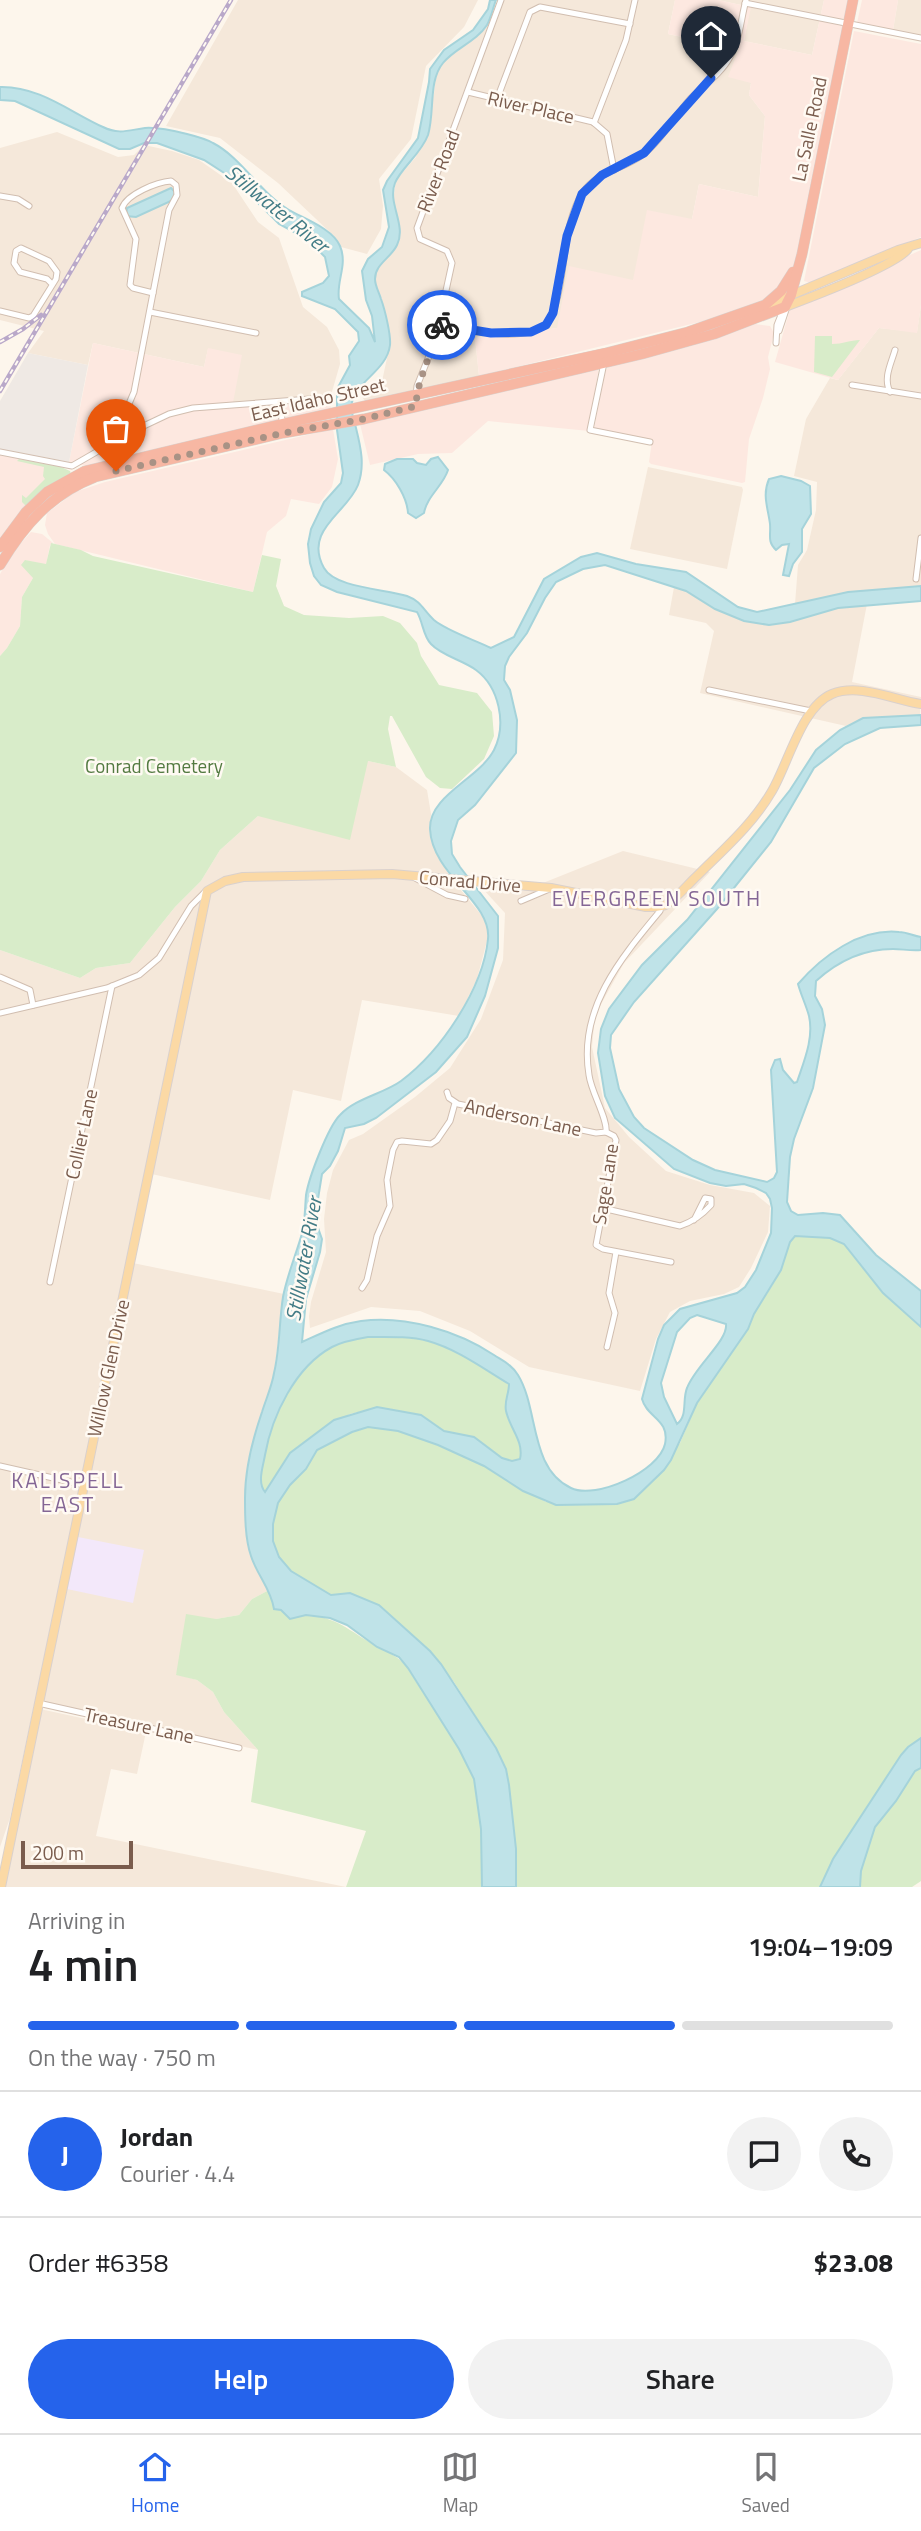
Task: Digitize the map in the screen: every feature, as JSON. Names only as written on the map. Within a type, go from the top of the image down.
[{"type":"highway","name":"La Salle Road","points":[[785,307],[799,266],[853,0]]},
{"type":"highway","points":[[778,321],[777,316],[764,310],[799,266]]},
{"type":"highway","name":"East Idaho Street","points":[[332,417],[364,419],[605,357],[764,310],[785,307]]},
{"type":"highway","name":"East Idaho Street","points":[[0,565],[20,533],[50,502],[76,485],[116,471],[200,453],[416,394],[605,357],[659,350],[714,334],[764,310]]},
{"type":"highway","points":[[659,350],[676,339],[714,327]]},
{"type":"highway","name":"East Idaho Street","points":[[0,547],[27,511],[76,469],[257,430],[283,429]]},
{"type":"highway","points":[[200,453],[246,437],[257,430]]},
{"type":"main road","points":[[785,307],[860,276],[921,243]]},
{"type":"main road","name":"East Idaho Street","points":[[764,310],[791,295],[908,248]]},
{"type":"main road","points":[[661,906],[687,886],[757,814],[779,779],[811,711],[820,701],[831,694],[851,690],[921,705]]},
{"type":"main road","name":"Conrad Drive","points":[[207,891],[225,881],[243,877],[376,874],[555,889],[650,907],[661,906]]},
{"type":"main road","name":"Willow Glen Drive","points":[[1,1887],[207,891]]},
{"type":"street","name":"River Road","points":[[416,406],[417,386],[433,351],[452,259],[445,249],[419,239],[416,231],[501,0]]},
{"type":"street","name":"River Place","points":[[594,123],[621,54],[635,0]]},
{"type":"street","points":[[439,324],[491,333],[531,332],[546,325],[553,313],[567,236],[580,198],[591,183],[647,150],[728,61],[745,2],[921,38]]},
{"type":"street","points":[[497,99],[530,12],[535,8],[630,24]]},
{"type":"street","name":"River Place","points":[[468,92],[594,123],[607,134],[614,170]]},
{"type":"street","points":[[108,445],[121,424],[134,392],[169,210],[178,193],[175,183],[170,181],[129,198],[122,208],[136,239],[130,284],[133,288],[153,293]]},
{"type":"street","points":[[0,196],[18,199],[29,206]]},
{"type":"street","points":[[0,311],[29,318],[33,316],[52,284],[57,272],[54,266],[21,248],[16,251],[14,262],[20,272],[47,279],[52,284]]},
{"type":"street","points":[[785,307],[786,310],[776,343],[778,321],[785,307]]},
{"type":"street","points":[[150,312],[256,333]]},
{"type":"street","points":[[890,392],[886,383],[895,351]]},
{"type":"street","points":[[605,357],[590,430],[650,442]]},
{"type":"street","points":[[852,385],[921,396]]},
{"type":"street","points":[[0,452],[76,469],[108,445],[169,414],[193,408],[323,398]]},
{"type":"street","points":[[281,402],[283,429]]},
{"type":"street","points":[[916,579],[921,538]]},
{"type":"street","points":[[709,690],[811,711]]},
{"type":"street","points":[[405,875],[424,881],[447,895],[465,899]]},
{"type":"street","points":[[521,901],[543,891],[555,889]]},
{"type":"street","name":"Conrad Drive","points":[[0,1013],[130,980],[153,964],[165,950],[191,906],[207,891]]},
{"type":"street","name":"Anderson Lane","points":[[447,1092],[449,1098],[455,1102],[596,1133],[606,1132],[607,1125],[593,1094],[588,1069],[591,1017],[597,999],[610,978],[661,906]]},
{"type":"street","points":[[0,977],[30,990],[33,1005]]},
{"type":"street","name":"Collier Lane","points":[[50,1282],[112,986]]},
{"type":"street","points":[[362,1288],[367,1280],[377,1236],[390,1206],[387,1180],[397,1142],[402,1140],[430,1144],[437,1140],[450,1121],[455,1102]]},
{"type":"street","name":"Sage Lane","points":[[606,1132],[616,1140],[596,1245],[616,1252],[671,1262]]},
{"type":"street","points":[[602,1208],[671,1226],[680,1226],[694,1220]]},
{"type":"street","points":[[607,1347],[615,1313],[609,1293],[616,1252]]},
{"type":"street","points":[[0,1466],[83,1485]]},
{"type":"street","name":"Treasure Lane","points":[[38,1703],[239,1748]]},
{"type":"shaded area","points":[[238,0],[478,0],[464,27],[426,66],[411,139],[379,179],[383,206],[381,229],[367,254],[341,247],[334,236],[278,183],[220,138],[166,126]]},
{"type":"shaded area","points":[[500,0],[675,0],[668,34],[739,49],[751,83],[749,95],[765,116],[758,197],[699,184],[692,219],[633,280],[558,328],[475,338],[479,376],[366,402],[362,397],[365,392],[381,386],[390,344],[382,300],[374,283],[375,271],[398,244],[397,215],[393,202],[396,180],[416,157],[434,94],[436,74],[444,61],[476,37],[487,25]]},
{"type":"shaded area","points":[[675,0],[718,0],[751,7],[744,41],[812,55],[824,0],[849,0],[793,278],[785,293],[720,317],[479,376],[475,338],[557,328],[569,266],[633,280],[647,210],[692,219],[699,184],[758,197],[765,116],[749,95],[751,83],[728,77],[739,49],[668,34]]},
{"type":"shaded area","points":[[718,0],[824,0],[812,55],[744,41],[750,7]]},
{"type":"shaded area","points":[[862,0],[898,0],[893,30],[857,23]]},
{"type":"shaded area","points":[[898,0],[921,0],[921,36],[893,30]]},
{"type":"shaded area","points":[[854,31],[921,44],[921,237],[811,283],[804,281]]},
{"type":"shaded area","points":[[57,132],[118,157],[134,155],[144,145],[172,151],[199,160],[232,183],[258,222],[279,238],[303,307],[327,327],[339,350],[340,364],[329,402],[232,408],[208,349],[204,367],[93,343],[88,365],[28,353],[44,331],[0,320],[0,148]]},
{"type":"shaded area","points":[[921,250],[921,305],[917,333],[879,328],[838,380],[775,362],[790,309]]},
{"type":"shaded area","points":[[921,305],[921,586],[848,592],[795,604],[798,565],[807,550],[816,510],[817,482],[794,476],[806,419],[830,378],[838,380],[879,328],[917,332]]},
{"type":"shaded area","points":[[755,324],[770,326],[774,333],[768,357],[770,369],[749,439],[745,482],[651,464],[652,441],[594,429],[605,371],[610,365],[691,346]]},
{"type":"shaded area","points":[[93,343],[204,367],[208,348],[242,355],[232,408],[329,402],[332,411],[86,466],[69,462]]},
{"type":"shaded area","points":[[28,353],[88,365],[69,462],[0,449],[0,401]]},
{"type":"shaded area","points":[[599,366],[589,431],[488,421],[452,453],[418,454],[370,465],[360,424],[571,376]]},
{"type":"shaded area","points":[[333,429],[338,459],[332,487],[319,504],[291,499],[286,516],[267,532],[253,592],[55,544],[48,534],[45,525],[47,513],[75,492],[105,482]]},
{"type":"shaded area","points":[[0,455],[61,467],[71,473],[0,541]]},
{"type":"shaded area","points":[[648,467],[742,487],[727,569],[630,549]]},
{"type":"shaded area","points":[[31,532],[42,534],[53,543],[50,545],[46,565],[25,560],[33,578],[22,597],[20,626],[0,656],[0,574],[13,552]]},
{"type":"shaded area","points":[[674,587],[744,621],[769,625],[790,622],[838,608],[867,604],[852,682],[921,697],[920,715],[863,718],[846,726],[700,693],[714,631],[706,623],[669,615]]},
{"type":"shaded area","points":[[368,761],[396,767],[427,790],[431,814],[430,831],[439,858],[451,878],[487,922],[488,937],[477,979],[459,1016],[362,1000],[341,1101],[293,1090],[270,1200],[147,1173],[128,1262],[284,1294],[274,1373],[253,1445],[260,1576],[269,1590],[252,1599],[239,1615],[216,1619],[176,1674],[197,1680],[213,1692],[224,1712],[258,1750],[35,1700],[10,1818],[0,1847],[0,950],[80,978],[96,968],[130,963],[175,907],[201,881],[220,850],[258,816]]},
{"type":"shaded area","points":[[623,851],[710,872],[624,963],[595,1015],[592,1047],[605,1108],[629,1137],[666,1171],[710,1185],[754,1193],[770,1206],[768,1232],[739,1287],[724,1294],[690,1301],[670,1312],[656,1339],[640,1391],[529,1367],[470,1331],[420,1311],[371,1307],[310,1328],[311,1302],[326,1252],[324,1219],[327,1193],[333,1170],[349,1140],[363,1134],[415,1097],[450,1068],[481,1019],[503,960],[505,913],[483,889],[523,891]]},
{"type":"shaded area","points":[[78,1537],[144,1550],[133,1603],[67,1589]]},
{"type":"shaded area","points":[[40,1709],[146,1732],[137,1774],[111,1769],[96,1836],[346,1887],[0,1887]]},
{"type":"green space","points":[[815,336],[832,336],[832,344],[860,340],[832,377],[814,372]]},
{"type":"green space","points":[[19,459],[61,467],[71,474],[26,506],[22,502],[22,495],[26,498],[45,479],[44,467],[17,461]]},
{"type":"green space","name":"Conrad Cemetery","points":[[51,543],[81,550],[93,556],[253,592],[262,555],[281,559],[276,586],[284,606],[304,615],[349,618],[383,616],[400,623],[417,643],[421,656],[439,685],[477,693],[492,712],[494,736],[484,759],[452,789],[440,788],[426,777],[390,716],[388,729],[396,767],[368,761],[350,840],[258,816],[220,850],[201,881],[175,907],[130,963],[96,968],[80,978],[0,950],[0,656],[20,626],[22,597],[33,578],[21,565],[25,560],[46,564]]},
{"type":"green space","points":[[795,1236],[830,1238],[844,1244],[883,1293],[921,1327],[921,1738],[901,1755],[833,1859],[820,1887],[516,1887],[516,1848],[506,1769],[496,1748],[454,1682],[430,1651],[379,1605],[350,1593],[331,1595],[291,1571],[279,1557],[273,1541],[273,1524],[278,1503],[290,1485],[306,1469],[317,1450],[368,1427],[398,1431],[438,1445],[484,1466],[546,1502],[617,1504],[680,1443],[697,1403],[748,1329],[781,1270],[790,1242]]},
{"type":"green space","points":[[368,1337],[428,1341],[460,1354],[510,1384],[506,1412],[520,1446],[520,1459],[512,1461],[502,1458],[474,1437],[444,1431],[421,1415],[363,1411],[350,1414],[290,1453],[265,1492],[261,1475],[268,1441],[280,1409],[296,1380],[319,1356],[332,1347]]},
{"type":"green space","points":[[269,1590],[274,1609],[281,1610],[290,1618],[316,1616],[336,1622],[401,1660],[408,1668],[461,1750],[474,1779],[481,1817],[482,1887],[346,1887],[366,1831],[251,1802],[258,1750],[224,1712],[213,1692],[197,1680],[176,1675],[186,1614],[216,1619],[239,1615],[252,1599]]},
{"type":"green space","points":[[921,1768],[921,1881],[912,1887],[860,1887],[861,1871],[875,1827],[915,1771]]},
{"type":"water","name":"Stillwater River","points":[[490,0],[496,0],[482,31],[448,58],[438,70],[428,135],[395,183],[393,198],[399,222],[399,237],[394,250],[380,265],[375,279],[383,304],[390,345],[384,361],[360,387],[352,402],[361,450],[361,471],[353,495],[323,532],[319,555],[324,568],[330,575],[349,584],[412,598],[440,624],[491,648],[514,637],[544,579],[581,557],[597,553],[636,564],[686,572],[738,607],[757,612],[848,592],[921,586],[921,601],[838,608],[790,622],[769,625],[744,621],[715,609],[686,591],[605,565],[583,569],[556,582],[505,666],[504,680],[510,690],[517,720],[516,753],[475,805],[458,820],[451,841],[452,854],[460,867],[498,916],[498,948],[485,996],[467,1037],[436,1072],[376,1118],[345,1128],[338,1151],[322,1174],[317,1225],[322,1239],[306,1299],[302,1342],[345,1324],[361,1321],[395,1320],[448,1332],[480,1346],[516,1372],[525,1389],[541,1452],[548,1467],[558,1479],[571,1488],[582,1491],[610,1486],[625,1481],[651,1464],[660,1454],[666,1436],[661,1424],[648,1411],[642,1399],[664,1325],[680,1309],[737,1293],[745,1287],[756,1270],[771,1233],[772,1208],[766,1193],[756,1188],[744,1184],[726,1186],[710,1183],[674,1169],[615,1118],[605,1096],[598,1053],[601,1029],[609,1009],[642,965],[687,920],[790,790],[816,750],[840,730],[863,718],[921,715],[921,725],[880,728],[845,744],[814,768],[771,842],[717,909],[634,1002],[611,1035],[610,1048],[619,1089],[634,1117],[644,1128],[693,1160],[715,1170],[767,1182],[774,1178],[777,1172],[771,1070],[775,1060],[780,1059],[783,1070],[794,1083],[797,1082],[809,1041],[809,1016],[798,984],[830,954],[856,939],[884,932],[902,932],[921,937],[921,950],[871,951],[842,962],[816,981],[815,996],[822,1009],[825,1025],[813,1088],[790,1157],[787,1202],[791,1211],[798,1215],[840,1215],[876,1255],[921,1291],[921,1327],[883,1293],[844,1244],[830,1238],[795,1236],[790,1242],[781,1270],[748,1329],[697,1403],[671,1460],[634,1499],[617,1504],[556,1505],[523,1491],[484,1466],[438,1445],[398,1431],[368,1427],[317,1450],[306,1469],[290,1485],[278,1503],[273,1524],[273,1541],[279,1557],[291,1571],[331,1595],[350,1593],[379,1605],[441,1664],[496,1748],[506,1769],[509,1785],[516,1849],[516,1887],[482,1887],[481,1829],[474,1779],[459,1749],[408,1668],[399,1657],[377,1647],[347,1625],[330,1618],[306,1615],[290,1619],[281,1610],[274,1609],[251,1556],[246,1535],[245,1512],[248,1465],[273,1378],[285,1289],[303,1230],[308,1187],[325,1141],[335,1121],[346,1109],[401,1081],[431,1053],[458,1018],[478,978],[488,939],[487,926],[472,900],[440,860],[430,829],[437,806],[478,770],[494,750],[500,729],[499,707],[484,677],[431,644],[417,612],[337,592],[321,585],[314,576],[308,544],[311,529],[324,502],[341,483],[343,473],[337,430],[337,389],[350,365],[349,356],[359,341],[358,332],[335,309],[302,296],[302,292],[323,283],[329,276],[325,257],[307,239],[279,224],[235,180],[204,160],[157,143],[119,149],[15,101],[0,100],[0,87],[28,91],[109,129],[129,131],[155,128],[204,139],[223,149],[279,203],[325,230],[336,240],[343,260],[339,299],[369,328],[375,342],[362,271],[368,259],[382,247],[389,227],[383,190],[418,138],[430,69],[444,50],[473,30],[488,9]],"holes":[[[697,1315],[726,1324],[725,1331],[691,1380],[686,1393],[684,1412],[677,1424],[664,1397],[661,1383],[677,1332],[690,1318]],[[368,1337],[428,1341],[470,1360],[509,1384],[506,1411],[520,1446],[520,1459],[512,1461],[502,1458],[474,1437],[444,1431],[421,1415],[377,1407],[334,1420],[290,1453],[265,1492],[261,1484],[261,1474],[268,1440],[273,1424],[296,1380],[307,1367],[332,1347]]]},
{"type":"water","points":[[171,188],[175,192],[173,200],[136,217],[126,216],[127,208]]},
{"type":"water","points":[[438,457],[448,470],[428,501],[424,513],[416,518],[408,513],[400,489],[384,470],[385,464],[397,459],[413,459],[426,465],[431,459]]},
{"type":"water","points":[[781,476],[810,486],[811,514],[802,529],[802,552],[793,564],[789,576],[783,575],[789,544],[776,550],[771,544],[766,502],[769,479]]},
{"type":"water","points":[[921,1738],[921,1768],[915,1771],[875,1827],[861,1871],[860,1887],[820,1887],[833,1859],[901,1755]]},
{"type":"railway","points":[[0,391],[231,0]]},
{"type":"railway","points":[[0,342],[41,315]]},
{"type":"way so far","points":[[116,471],[416,406],[417,386],[433,351],[439,324],[442,325]]},
{"type":"district","name":"EVERGREEN SOUTH","points":[[657,899]]},
{"type":"district","name":"KALISPELL EAST","points":[[68,1493]]},
{"type":"route","points":[[442,325],[491,333],[531,332],[546,325],[553,313],[567,236],[582,194],[602,175],[644,153],[711,78]]}]
